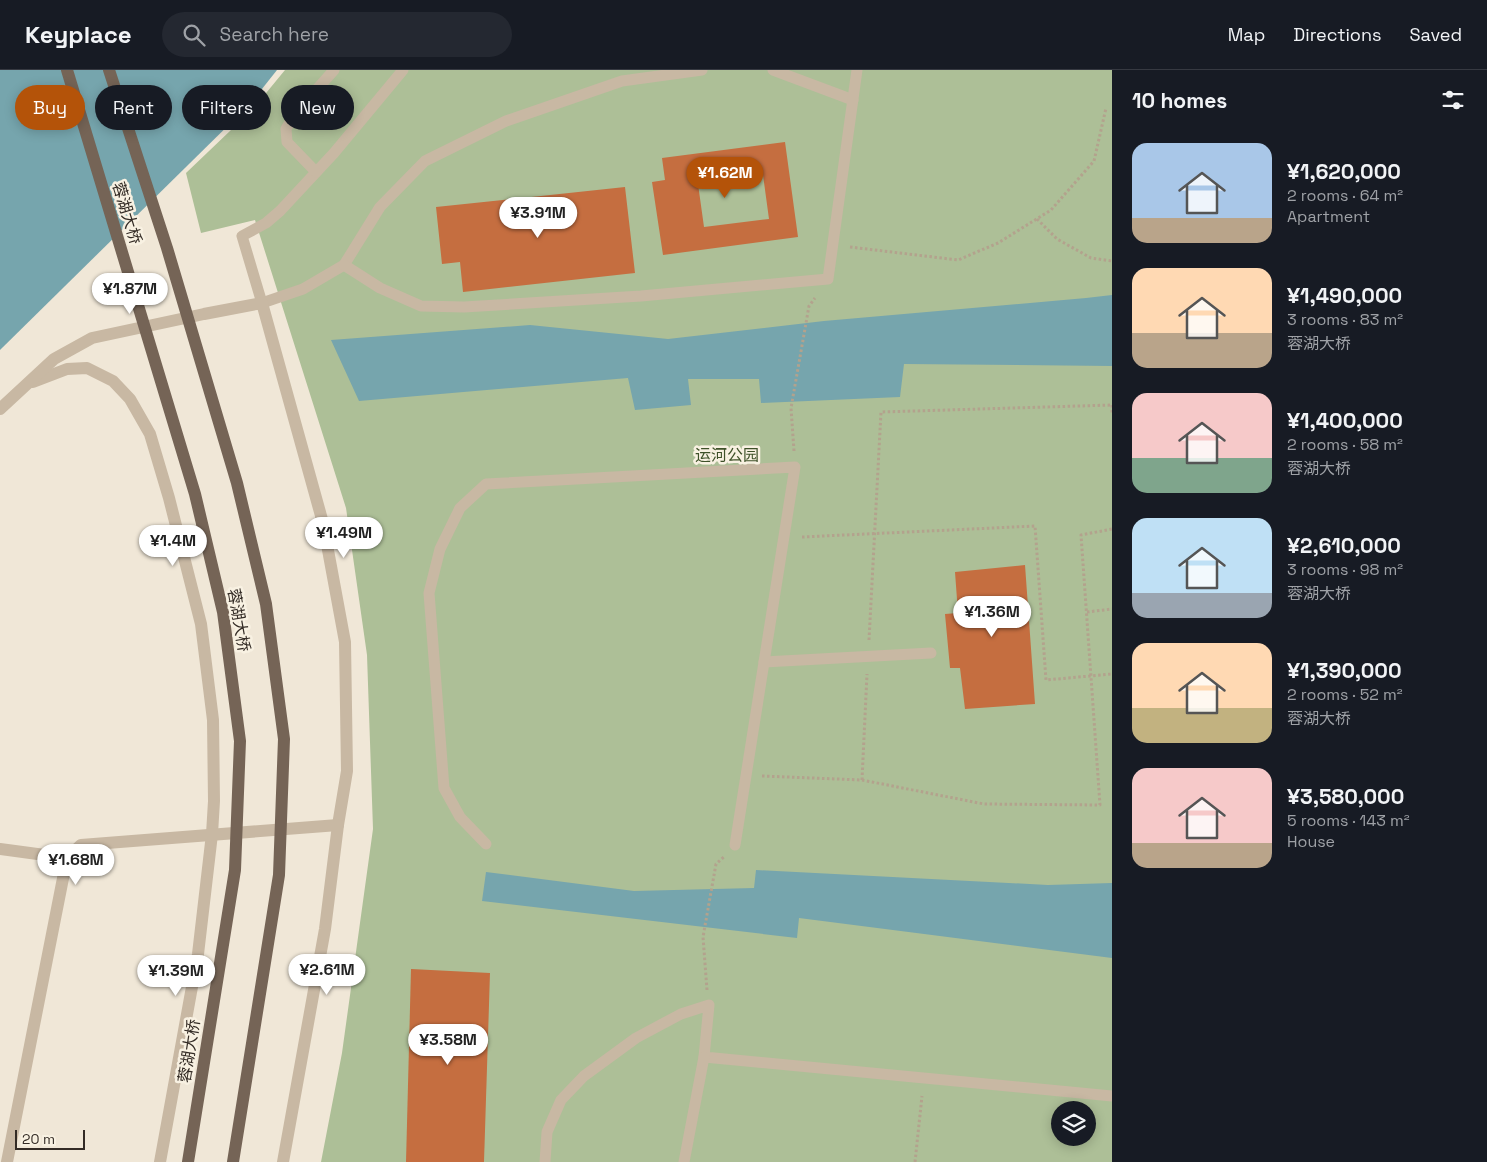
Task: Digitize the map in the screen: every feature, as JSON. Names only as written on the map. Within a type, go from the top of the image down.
[{"type":"main road","name":"蓉湖大桥","points":[[67,70],[195,494],[223,612],[240,741],[235,870],[188,1162]]},
{"type":"main road","points":[[109,70],[167,248],[237,483],[266,604],[284,739],[279,875],[233,1162]]},
{"type":"street","points":[[0,408],[54,359],[92,338],[262,303],[323,523],[345,642],[347,771],[338,825],[326,929],[283,1162]]},
{"type":"street","points":[[26,385],[67,369],[87,368],[113,381],[130,399],[150,434],[170,498],[201,624],[213,720],[214,801],[212,834],[198,954],[160,1162]]},
{"type":"street","points":[[7,1162],[67,858],[81,845],[338,825]]},
{"type":"street","points":[[0,849],[67,858]]},
{"type":"lane","points":[[316,172],[287,142],[286,129],[294,115],[334,70]]},
{"type":"lane","points":[[403,70],[334,153],[280,210],[266,223],[242,236],[262,303],[303,289],[344,265],[380,207],[424,161],[506,121],[622,81],[702,70]]},
{"type":"lane","points":[[774,70],[853,100]]},
{"type":"lane","points":[[344,265],[380,288],[421,306],[464,307],[641,296],[828,279],[857,70]]},
{"type":"lane","points":[[486,844],[460,817],[444,788],[429,593],[440,549],[460,508],[486,484],[795,467],[735,845]]},
{"type":"lane","points":[[764,662],[931,653]]},
{"type":"lane","points":[[545,1162],[547,1132],[561,1100],[584,1076],[636,1038],[681,1014],[709,1005],[704,1057],[684,1162]]},
{"type":"lane","points":[[704,1057],[1112,1096]]},
{"type":"path","points":[[833,245],[958,260],[998,243],[1051,210],[1094,161],[1106,108]]},
{"type":"path","points":[[1037,219],[1057,239],[1091,258],[1112,261]]},
{"type":"path","points":[[795,467],[791,408],[809,306]]},
{"type":"path","points":[[862,780],[881,412],[1112,405],[1112,414]]},
{"type":"path","points":[[784,538],[1035,526],[1046,680],[1112,674]]},
{"type":"path","points":[[746,776],[862,780],[984,804],[1100,805],[1081,535],[1112,529]]},
{"type":"path","points":[[1087,612],[1112,608]]},
{"type":"path","points":[[709,1005],[703,937],[716,864]]},
{"type":"path","points":[[915,1162],[924,1078]]},
{"type":"green space","name":"运河公园","points":[[285,70],[1112,70],[1112,1162],[321,1162],[342,1053],[373,829],[367,655],[346,508],[255,220],[201,233],[186,173],[231,130],[271,130],[271,87]]},
{"type":"water","points":[[0,70],[277,70],[265,85],[182,85],[182,130],[224,130],[0,350]]},
{"type":"water","points":[[1112,295],[1112,366],[904,364],[900,397],[761,403],[759,379],[688,379],[691,405],[635,410],[628,378],[359,401],[331,340],[530,325],[668,339],[824,321]]},
{"type":"water","points":[[756,870],[1048,885],[1112,883],[1112,958],[799,918],[797,938],[482,901],[486,872],[634,891],[754,888]]},
{"type":"building","points":[[785,142],[798,237],[663,255],[652,182],[665,180],[662,158]],"holes":[[[763,175],[769,219],[704,227],[698,184]]]},
{"type":"building","points":[[625,187],[635,273],[463,292],[460,262],[442,264],[436,207]]},
{"type":"building","points":[[1025,565],[1035,704],[965,709],[960,668],[950,668],[945,614],[958,613],[955,572]]},
{"type":"building","points":[[411,969],[490,973],[484,1162],[406,1162]]}]
